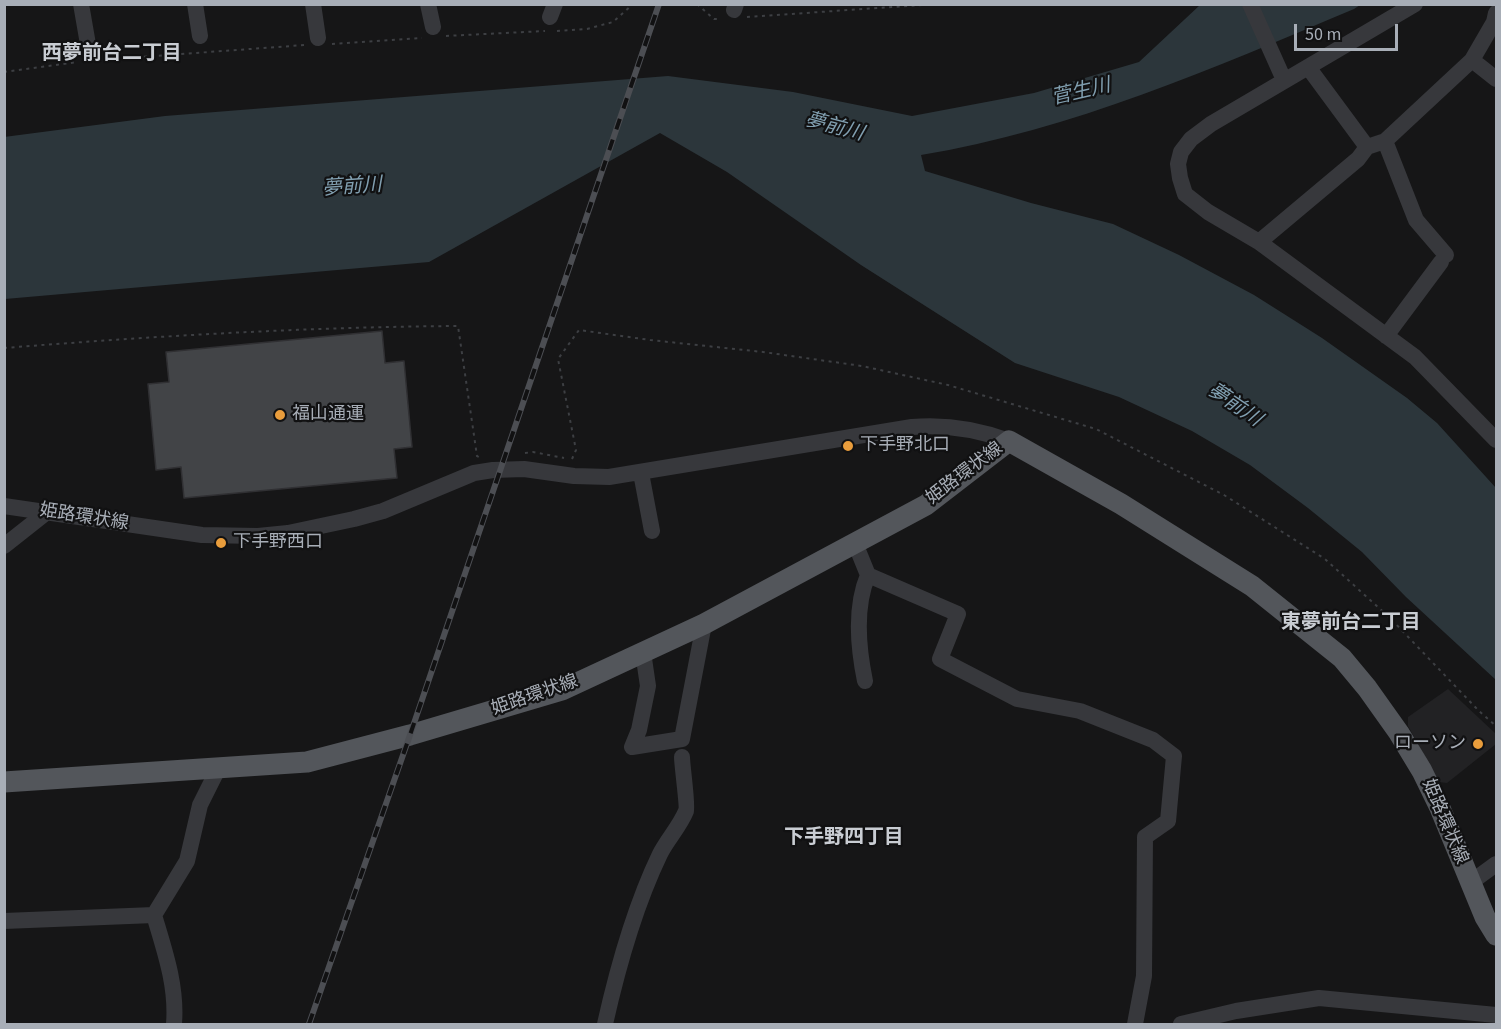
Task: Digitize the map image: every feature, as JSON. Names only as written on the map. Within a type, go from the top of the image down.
[{"type":"main road","name":"姫路環状線","points":[[4,782],[307,762],[410,735],[562,690],[704,624],[926,505],[1009,441],[1121,504],[1252,586],[1342,658],[1399,733],[1422,771],[1440,808],[1470,884],[1497,935]]},
{"type":"street","points":[[81,4],[89,50]]},
{"type":"street","points":[[195,4],[201,36]]},
{"type":"street","points":[[313,4],[318,38]]},
{"type":"street","points":[[428,4],[433,27]]},
{"type":"street","points":[[1250,4],[1281,75]]},
{"type":"street","points":[[1415,4],[1308,67],[1281,75],[1210,124],[1191,139],[1181,152],[1178,164],[1180,178],[1185,194],[1208,212],[1259,242],[1415,357],[1497,440]]},
{"type":"street","points":[[1259,242],[1358,159],[1367,147],[1384,141],[1472,60],[1497,13]]},
{"type":"street","points":[[1472,60],[1497,79]]},
{"type":"street","points":[[1308,67],[1367,147]]},
{"type":"street","points":[[1384,141],[1416,220],[1444,258],[1386,336]]},
{"type":"street","name":"姫路環状線","points":[[4,506],[202,535],[258,536],[288,533],[373,514],[474,473],[524,469],[609,477],[936,425],[954,426],[1009,441]]},
{"type":"street","points":[[640,473],[652,531]]},
{"type":"street","points":[[4,546],[47,512]]},
{"type":"street","points":[[855,543],[868,575],[958,614],[940,659],[1017,699],[1080,711],[1153,740],[1174,756],[1168,821],[1145,837],[1144,976],[1135,1024]]},
{"type":"street","points":[[866,681],[859,651],[859,622],[862,588],[868,575]]},
{"type":"street","points":[[643,652],[648,686],[639,730],[632,747],[682,739],[704,624]]},
{"type":"street","points":[[605,1024],[620,963],[647,883],[664,845],[687,810],[682,757]]},
{"type":"street","points":[[174,1024],[176,1004],[172,979],[154,915],[187,861],[200,805],[219,767]]},
{"type":"street","points":[[1470,884],[1497,864]]},
{"type":"street","points":[[4,921],[154,915]]},
{"type":"street","points":[[1181,1024],[1236,1011],[1319,999],[1497,1015]]},
{"type":"path","points":[[697,4],[714,19],[733,13],[936,4]]},
{"type":"path","points":[[4,348],[181,334],[388,326],[458,326],[477,456],[484,460]]},
{"type":"path","points":[[523,454],[533,452],[572,460],[576,450],[558,359],[579,330],[862,366],[948,385],[1096,429],[1224,495],[1325,559],[1390,619],[1479,711],[1497,726]]},
{"type":"shaded area","points":[[1448,689],[1496,734],[1496,744],[1447,783],[1439,782],[1408,726],[1408,717]]},
{"type":"water","points":[[1200,5],[1360,5],[1249,53],[1142,95],[1033,130],[921,155],[925,171],[1031,203],[1113,224],[1179,255],[1254,295],[1322,338],[1407,398],[1437,423],[1496,488],[1496,680],[1406,597],[1362,552],[1250,465],[1192,431],[1119,397],[1015,363],[861,265],[727,172],[660,133],[429,262],[5,299],[4,137],[165,116],[668,76],[793,92],[912,116],[1034,93],[1139,62]]},
{"type":"building","name":"福山通運","points":[[382,331],[385,363],[404,361],[412,447],[394,449],[397,478],[184,498],[181,467],[156,470],[148,384],[169,382],[166,352]]},
{"type":"railway","points":[[309,1024],[659,4]]},
{"type":"place","name":"福山通運","points":[[280,415]]},
{"type":"place","name":"下手野北口","points":[[848,446]]},
{"type":"place","name":"下手野西口","points":[[221,543]]},
{"type":"place","name":"ローソン","points":[[1478,744]]},
{"type":"district","name":"西夢前台二丁目","points":[[112,55]]},
{"type":"district","name":"東夢前台二丁目","points":[[1351,624]]},
{"type":"district","name":"下手野四丁目","points":[[844,839]]},
{"type":"water label","name":"菅生川","points":[[1081,93]]},
{"type":"water label","name":"夢前川","points":[[834,128]]},
{"type":"water label","name":"夢前川","points":[[352,188]]},
{"type":"water label","name":"夢前川","points":[[1234,406]]}]
